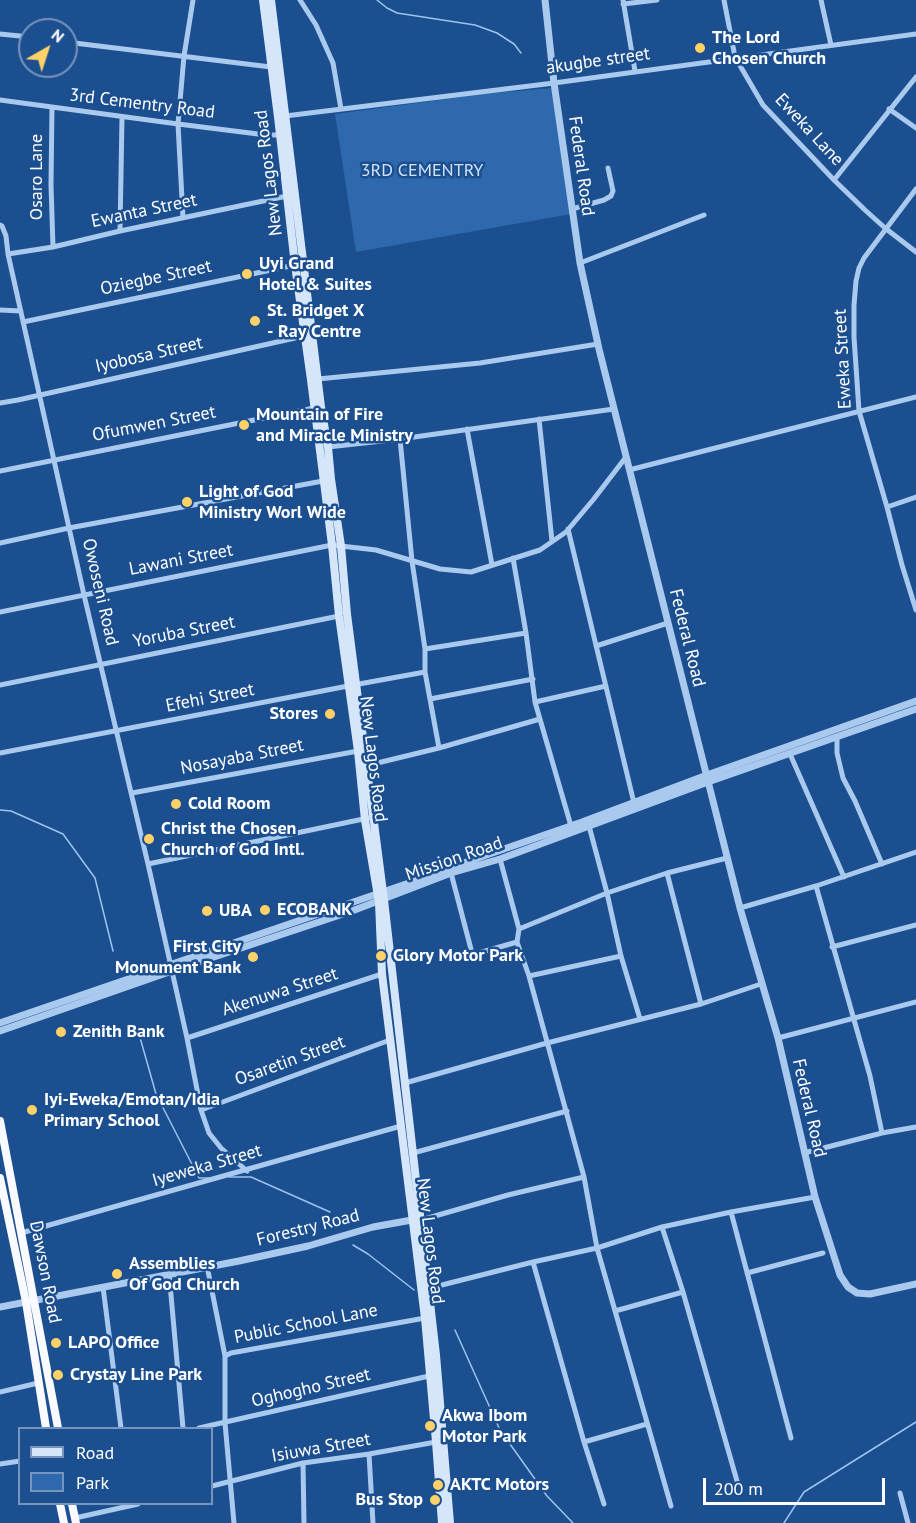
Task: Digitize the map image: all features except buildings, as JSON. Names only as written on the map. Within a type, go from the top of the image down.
[{"type":"highway","name":"Dawson Road","points":[[0,1121],[21,1233],[38,1383],[46,1427]]},
{"type":"highway","name":"Dawson Road","points":[[0,1179],[3,1215],[30,1302],[58,1427]]},
{"type":"highway","points":[[60,1505],[64,1523]]},
{"type":"highway","points":[[72,1505],[75,1521]]},
{"type":"main road","name":"New Lagos Road","points":[[263,0],[323,481],[347,615],[358,751],[363,766]]},
{"type":"main road","name":"New Lagos Road","points":[[271,0],[328,447],[339,616],[352,685],[405,1083],[416,1220]]},
{"type":"main road","name":"New Lagos Road","points":[[380,897],[382,974],[424,1289],[436,1355],[450,1523]]},
{"type":"main road","name":"New Lagos Road","points":[[424,1289],[442,1523]]},
{"type":"street","points":[[183,218],[178,124],[184,56],[193,0]]},
{"type":"street","points":[[300,0],[316,25],[333,63],[341,109]]},
{"type":"street","name":"Federal Road","points":[[545,0],[554,83],[580,263],[598,344],[727,858],[778,1038],[815,1197],[840,1275],[848,1287],[857,1293],[870,1294],[916,1284]]},
{"type":"street","points":[[635,71],[623,2],[657,0]]},
{"type":"street","name":"Eweka Lane","points":[[724,0],[735,57],[763,105],[834,180],[885,228],[916,252]]},
{"type":"street","points":[[821,0],[831,45]]},
{"type":"street","points":[[0,34],[18,36]]},
{"type":"street","name":"akugbe street","points":[[285,116],[554,83],[916,34]]},
{"type":"street","points":[[78,43],[271,67]]},
{"type":"street","points":[[834,180],[916,77]]},
{"type":"street","name":"3rd Cementry Road","points":[[0,100],[279,135]]},
{"type":"street","name":"Osaro Lane","points":[[52,107],[53,247]]},
{"type":"street","points":[[889,110],[916,128]]},
{"type":"street","points":[[120,231],[122,117]]},
{"type":"street","points":[[572,209],[611,196],[613,191],[608,168]]},
{"type":"street","name":"Eweka Street","points":[[916,189],[864,258],[856,281],[854,305],[859,411],[916,610]]},
{"type":"street","name":"Ewanta Street","points":[[8,254],[53,247],[287,196]]},
{"type":"street","points":[[580,263],[704,215]]},
{"type":"street","name":"Owoseni Road","points":[[1,226],[6,236],[23,322],[84,595],[132,793],[201,1110],[209,1133],[247,1171]]},
{"type":"street","name":"Oziegbe Street","points":[[23,322],[295,265]]},
{"type":"street","points":[[0,310],[21,310]]},
{"type":"street","name":"Iyobosa Street","points":[[0,403],[304,336]]},
{"type":"street","points":[[318,380],[480,363],[598,344]]},
{"type":"street","points":[[629,470],[916,397]]},
{"type":"street","name":"Ofumwen Street","points":[[0,471],[314,408]]},
{"type":"street","points":[[328,447],[614,409]]},
{"type":"street","points":[[539,419],[552,542]]},
{"type":"street","points":[[467,429],[492,565]]},
{"type":"street","points":[[400,439],[412,561],[425,649],[425,672],[439,748]]},
{"type":"street","name":"Lawani Street","points":[[0,612],[336,545],[375,550],[440,569],[471,572],[540,550],[552,542],[568,529],[626,457]]},
{"type":"street","points":[[0,543],[323,481]]},
{"type":"street","points":[[887,507],[916,497]]},
{"type":"street","points":[[568,529],[634,802]]},
{"type":"street","points":[[513,558],[535,702],[570,826]]},
{"type":"street","points":[[909,585],[916,583]]},
{"type":"street","name":"Yoruba Street","points":[[0,685],[339,616]]},
{"type":"street","points":[[596,646],[668,623]]},
{"type":"street","points":[[425,649],[526,633]]},
{"type":"street","name":"Efehi Street","points":[[0,753],[425,672]]},
{"type":"street","points":[[430,699],[532,679]]},
{"type":"street","points":[[535,702],[606,686]]},
{"type":"street","name":"Mission Road","points":[[0,1023],[451,873],[500,860],[707,778],[916,701]]},
{"type":"street","name":"Mission Road","points":[[380,897],[634,802],[790,754],[916,709]]},
{"type":"street","points":[[363,766],[439,748],[540,719]]},
{"type":"street","points":[[837,737],[837,753],[843,778],[882,864]]},
{"type":"street","name":"Nosayaba Street","points":[[132,793],[358,751]]},
{"type":"street","points":[[790,754],[844,878]]},
{"type":"street","points":[[148,864],[369,819]]},
{"type":"street","points":[[589,826],[621,956],[640,1019]]},
{"type":"street","points":[[740,908],[844,878],[916,852]]},
{"type":"street","points":[[519,929],[607,893],[667,873],[727,858]]},
{"type":"street","points":[[500,860],[519,929],[518,942],[584,1177],[597,1248],[671,1506]]},
{"type":"street","points":[[451,873],[472,953],[476,954],[518,942]]},
{"type":"street","points":[[667,873],[701,1004]]},
{"type":"street","points":[[816,886],[870,1076],[882,1133]]},
{"type":"street","points":[[832,947],[916,925]]},
{"type":"street","points":[[529,976],[621,956]]},
{"type":"street","name":"Mission Road","points":[[0,1031],[171,968]]},
{"type":"street","name":"Akenuwa Street","points":[[187,1038],[382,974]]},
{"type":"street","points":[[405,1083],[547,1043],[701,1004],[761,984]]},
{"type":"street","points":[[778,1038],[916,1002]]},
{"type":"street","name":"Osaretin Street","points":[[201,1110],[390,1040]]},
{"type":"street","points":[[412,1153],[567,1111]]},
{"type":"street","name":"Iyeweka Street","points":[[21,1233],[401,1126]]},
{"type":"street","points":[[804,1154],[882,1133],[916,1127]]},
{"type":"street","points":[[416,1220],[584,1177]]},
{"type":"street","points":[[424,1289],[597,1248],[662,1227],[815,1197]]},
{"type":"street","points":[[731,1212],[791,1437]]},
{"type":"street","name":"Forestry Road","points":[[0,1307],[308,1246],[373,1227],[416,1220]]},
{"type":"street","points":[[662,1227],[737,1481]]},
{"type":"street","points":[[747,1274],[823,1253]]},
{"type":"street","points":[[533,1262],[604,1504]]},
{"type":"street","points":[[207,1266],[225,1356]]},
{"type":"street","points":[[169,1273],[183,1427]]},
{"type":"street","points":[[103,1287],[121,1427]]},
{"type":"street","points":[[615,1311],[683,1292]]},
{"type":"street","name":"Public School Lane","points":[[234,1523],[225,1424],[225,1356],[231,1353],[425,1318]]},
{"type":"street","name":"Oghogho Street","points":[[206,1427],[429,1376]]},
{"type":"street","points":[[0,1392],[38,1383]]},
{"type":"street","points":[[584,1442],[647,1424]]},
{"type":"street","name":"Isiuwa Street","points":[[213,1486],[303,1463],[436,1442]]},
{"type":"street","points":[[369,1454],[373,1523]]},
{"type":"street","points":[[0,1464],[18,1461]]},
{"type":"street","points":[[303,1463],[304,1523]]},
{"type":"street","points":[[900,1493],[908,1522],[916,1520]]},
{"type":"street","points":[[75,1521],[131,1505]]},
{"type":"green space","name":"3RD CEMENTRY","points":[[552,88],[571,214],[356,252],[335,114],[483,94]]},
{"type":"waterway","points":[[377,0],[397,13],[475,25],[497,33],[514,44],[521,53]]},
{"type":"waterway","points":[[0,810],[11,811],[63,834],[95,878],[113,951]]},
{"type":"waterway","points":[[139,1034],[156,1094],[199,1178],[209,1178]]},
{"type":"waterway","points":[[229,1177],[251,1177],[330,1212]]},
{"type":"waterway","points":[[353,1245],[414,1290]]},
{"type":"waterway","points":[[455,1330],[500,1430],[547,1496],[573,1523]]},
{"type":"waterway","points":[[784,1523],[804,1492],[916,1422]]},
{"type":"place","name":"The Lord Chosen Church","points":[[700,48]]},
{"type":"place","name":"Uyi Grand Hotel & Suites","points":[[247,274]]},
{"type":"place","name":"St. Bridget X - Ray Centre","points":[[255,321]]},
{"type":"place","name":"Mountain of Fire and Miracle Ministry","points":[[244,425]]},
{"type":"place","name":"Light of God Ministry Worl Wide","points":[[187,502]]},
{"type":"place","name":"Stores","points":[[330,714]]},
{"type":"place","name":"Cold Room","points":[[176,804]]},
{"type":"place","name":"Christ the Chosen Church of God Intl.","points":[[149,839]]},
{"type":"place","name":"ECOBANK","points":[[265,910]]},
{"type":"place","name":"UBA","points":[[207,911]]},
{"type":"place","name":"Glory Motor Park","points":[[381,956]]},
{"type":"place","name":"First City Monument Bank","points":[[253,957]]},
{"type":"place","name":"Zenith Bank","points":[[61,1032]]},
{"type":"place","name":"Iyi-Eweka/Emotan/Idia Primary School","points":[[32,1110]]},
{"type":"place","name":"Assemblies Of God Church","points":[[117,1274]]},
{"type":"place","name":"LAPO Office","points":[[56,1343]]},
{"type":"place","name":"Crystay Line Park","points":[[58,1375]]},
{"type":"place","name":"Akwa Ibom Motor Park","points":[[430,1426]]},
{"type":"place","name":"AKTC Motors","points":[[438,1485]]},
{"type":"place","name":"Bus Stop","points":[[435,1500]]}]
